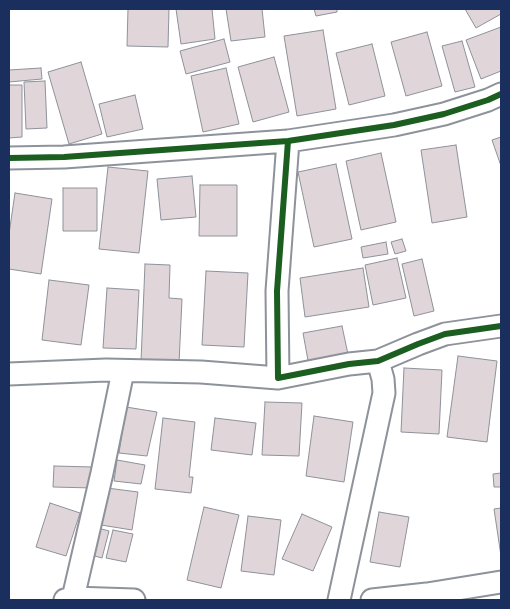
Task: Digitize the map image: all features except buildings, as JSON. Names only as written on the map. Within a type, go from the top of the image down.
[{"type":"street","points":[[9,158],[64,157],[288,141],[394,125],[444,114],[501,94]]},
{"type":"street","points":[[278,378],[277,291],[288,141]]},
{"type":"street","points":[[9,374],[123,371],[201,372],[278,378],[349,364],[378,361],[445,334],[501,326]]},
{"type":"street","points":[[339,600],[384,393],[383,379],[378,361]]},
{"type":"street","points":[[123,371],[102,474],[69,599],[134,600]]},
{"type":"street","points":[[372,600],[427,594],[501,582]]},
{"type":"cycle path","points":[[9,158],[64,157],[288,141],[394,125],[444,114],[501,94]]},
{"type":"cycle path","points":[[288,141],[277,291],[278,378],[349,364],[378,361],[445,334],[501,326]]}]
